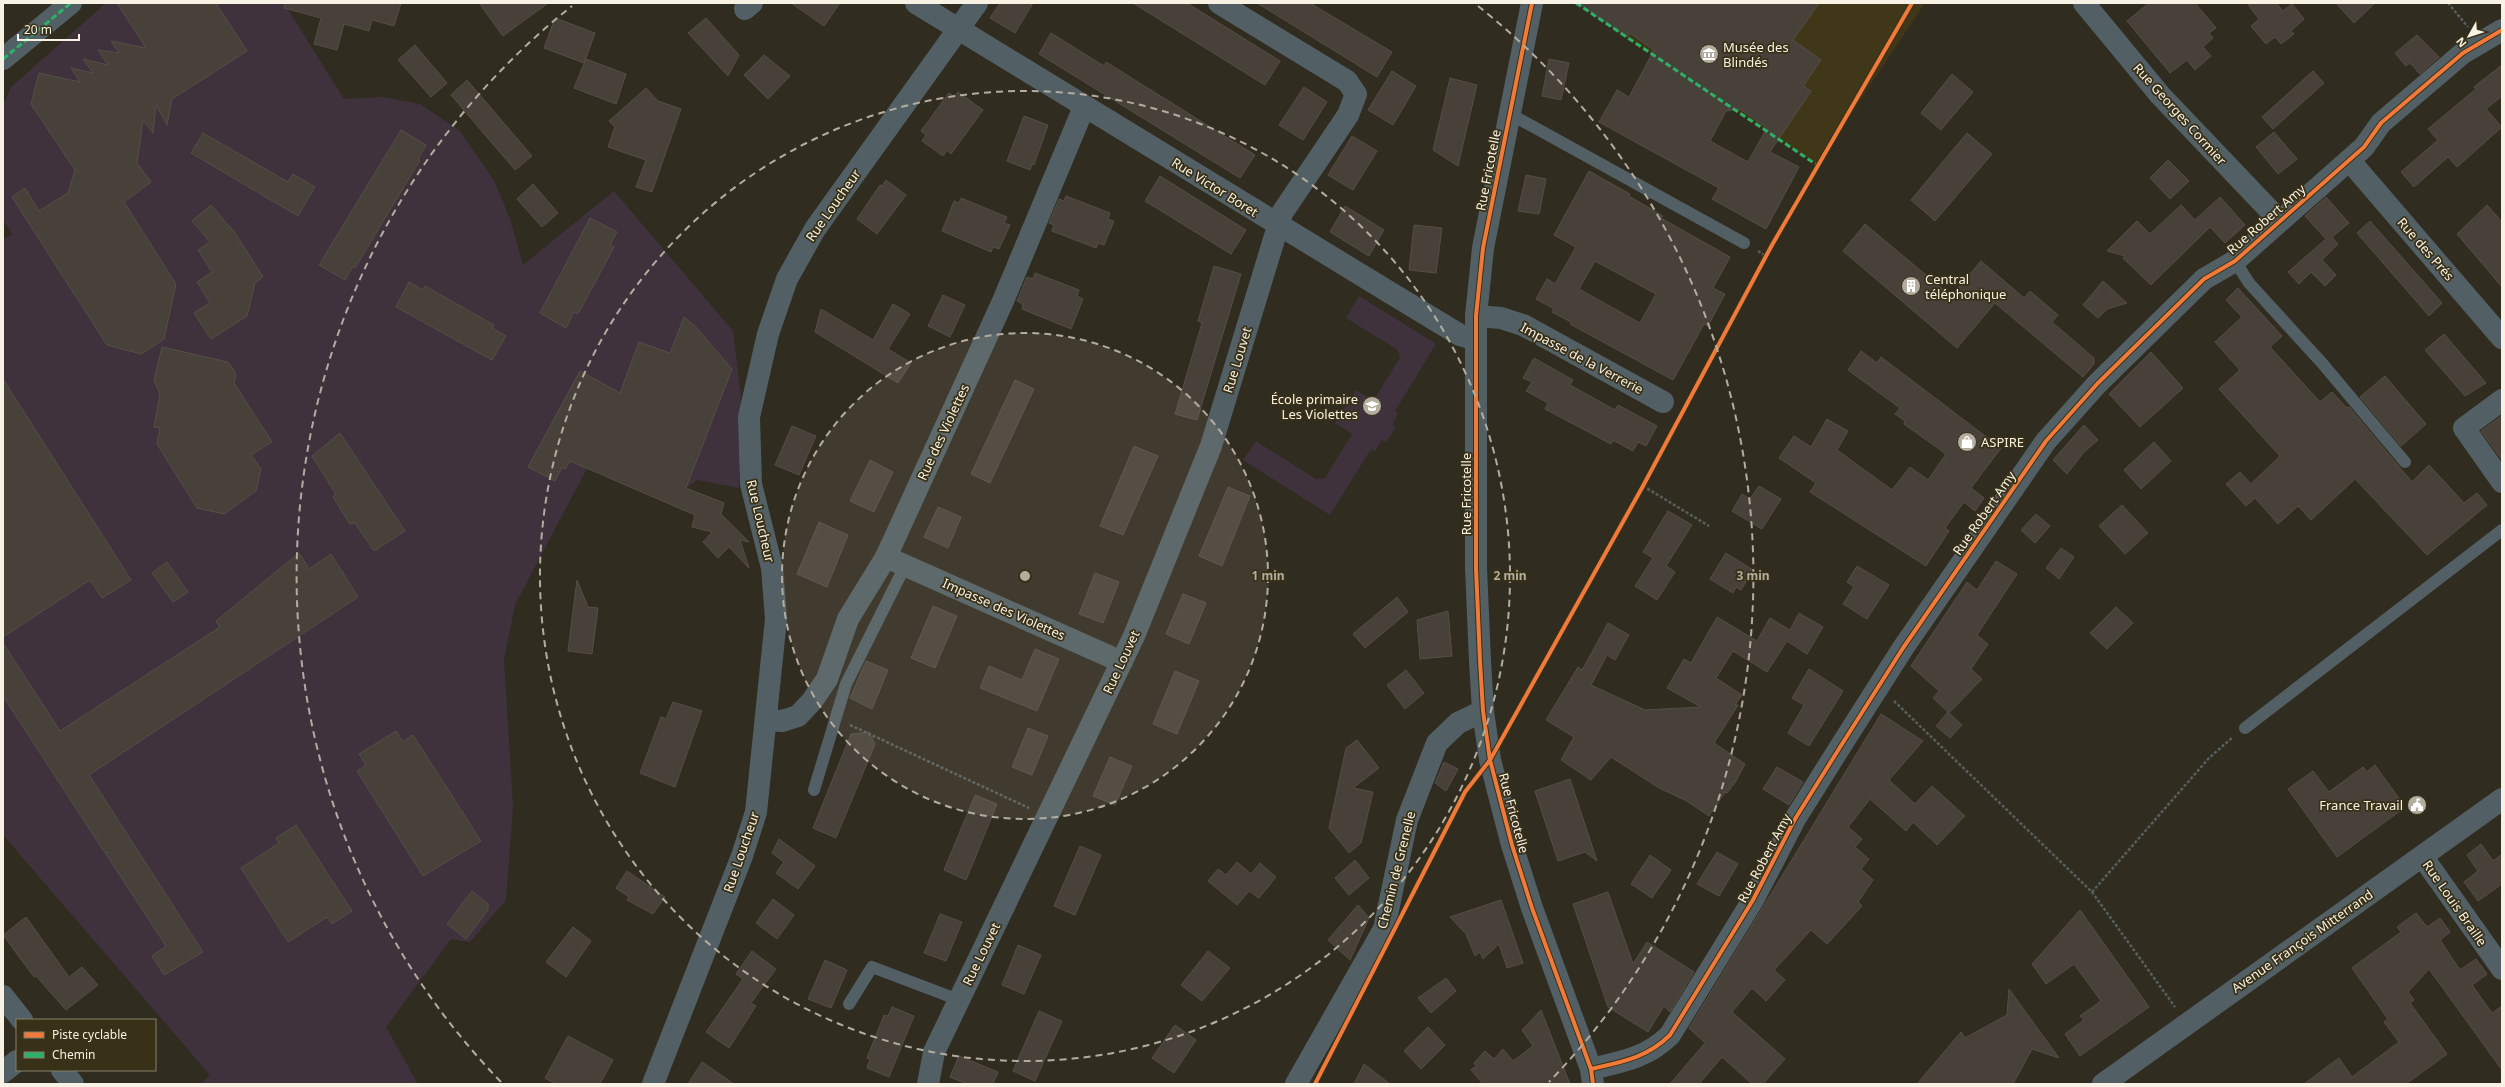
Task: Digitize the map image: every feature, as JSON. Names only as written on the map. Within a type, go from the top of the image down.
[{"type":"street","points":[[3,59],[71,3]]},
{"type":"street","name":"Rue Victor Boret","points":[[916,3],[1278,226],[1460,336],[1475,339]]},
{"type":"street","name":"Rue Loucheur","points":[[653,1084],[742,856],[756,812],[776,619],[772,568],[751,484],[749,417],[768,334],[787,279],[815,229],[977,3]]},
{"type":"street","name":"Rue Louvet","points":[[928,1084],[934,1052],[1122,662],[1211,446],[1282,213],[1307,173],[1348,115],[1356,94],[1347,81],[1219,3]]},
{"type":"street","name":"Rue Fricotelle","points":[[1532,3],[1483,248],[1476,316],[1476,568],[1482,711],[1490,760],[1512,845],[1532,908],[1592,1077]]},
{"type":"street","name":"Rue Georges Cormier","points":[[2084,3],[2160,95],[2280,221]]},
{"type":"street","name":"Rue Robert Amy","points":[[1592,1077],[1657,1048],[1670,1035],[1753,900],[1795,819],[1879,686],[2046,441],[2096,384],[2198,285],[2235,261],[2364,147],[2381,123],[2463,53],[2502,30]]},
{"type":"street","name":"Rue des Violettes","points":[[766,720],[782,721],[798,716],[812,701],[827,679],[848,619],[895,561],[1084,107]]},
{"type":"street","name":"Rue des Prés","points":[[2349,160],[2502,338]]},
{"type":"street","name":"Impasse de la Verrerie","points":[[1476,316],[1501,318],[1523,325],[1663,402]]},
{"type":"street","points":[[2502,400],[2464,428],[2502,482]]},
{"type":"street","name":"Impasse des Violettes","points":[[895,561],[1122,662]]},
{"type":"street","name":"Chemin de Grenelle","points":[[1296,1084],[1384,929],[1407,820],[1437,743],[1458,723],[1482,711]]},
{"type":"street","name":"Avenue François Mitterrand","points":[[2103,1084],[2502,799]]},
{"type":"street","name":"Rue Louis Braille","points":[[2422,856],[2502,969]]},
{"type":"street","points":[[3,996],[21,1019]]},
{"type":"street","points":[[3,1072],[16,1062]]},
{"type":"street","points":[[63,1071],[73,1084]]},
{"type":"lane","points":[[1510,114],[1744,243]]},
{"type":"lane","points":[[2235,261],[2249,284],[2322,364],[2405,462]]},
{"type":"lane","points":[[2245,728],[2502,530]]},
{"type":"lane","points":[[814,790],[846,684],[895,561]]},
{"type":"lane","points":[[849,1004],[872,967],[959,1000]]},
{"type":"path","points":[[2448,3],[2481,42]]},
{"type":"path","points":[[1643,486],[1709,526]]},
{"type":"path","points":[[1879,686],[2092,892],[2188,1023]]},
{"type":"path","points":[[2092,892],[2209,758],[2245,728]]},
{"type":"path","points":[[869,732],[1047,817]]},
{"type":"shaded area","points":[[106,3],[284,3],[344,99],[382,97],[420,104],[460,131],[495,182],[510,219],[523,265],[614,191],[733,331],[741,395],[739,488],[697,480],[688,487],[595,453],[515,605],[504,660],[513,807],[506,900],[470,942],[451,939],[386,1027],[418,1084],[201,1084],[210,1075],[3,835],[3,240],[12,234],[3,220],[3,105],[11,87]]},
{"type":"shaded area","points":[[1576,3],[1925,3],[1817,165]]},
{"type":"shaded area","name":"École primaire Les Violettes","points":[[1359,296],[1436,344],[1395,411],[1398,414],[1392,425],[1396,427],[1386,442],[1382,440],[1375,451],[1371,449],[1330,515],[1243,460],[1256,441],[1316,479],[1325,478],[1352,434],[1335,423],[1356,390],[1373,401],[1400,358],[1398,350],[1346,318]]},
{"type":"building","points":[[117,3],[216,3],[247,51],[172,99],[167,125],[156,105],[153,133],[143,120],[137,163],[151,182],[124,202],[176,284],[164,339],[141,354],[107,345],[12,197],[25,188],[39,211],[68,193],[75,170],[31,104],[39,73],[80,82],[71,68],[93,73],[83,59],[108,65],[98,50],[119,53],[111,41],[146,48]]},
{"type":"building","points":[[285,3],[401,3],[394,26],[372,20],[369,31],[344,24],[337,50],[314,44],[321,18],[284,8]]},
{"type":"building","points":[[479,3],[548,3],[503,36]]},
{"type":"building","points":[[791,3],[840,3],[824,26]]},
{"type":"building","points":[[1000,3],[1033,3],[1015,33],[990,18]]},
{"type":"building","points":[[1133,3],[1187,3],[1280,61],[1265,85]]},
{"type":"building","points":[[1257,3],[1310,3],[1392,52],[1377,77]]},
{"type":"building","points":[[1578,3],[1819,3],[1793,40],[1821,60],[1803,86],[1811,91],[1770,152],[1799,167],[1766,229],[1712,199],[1719,188],[1599,122],[1617,90],[1629,97],[1654,50],[1630,33],[1627,37]],"holes":[[[1740,109],[1767,128],[1748,162],[1710,141],[1726,111]]]},
{"type":"building","points":[[2149,3],[2195,3],[2216,28],[2209,33],[2213,38],[2203,47],[2211,56],[2195,70],[2187,60],[2170,73],[2127,21]]},
{"type":"building","points":[[2247,3],[2276,3],[2283,11],[2292,4],[2304,19],[2291,31],[2294,34],[2281,44],[2275,37],[2266,44],[2251,26],[2259,19]]},
{"type":"building","points":[[2336,3],[2375,3],[2354,23]]},
{"type":"building","points":[[555,18],[595,33],[584,63],[544,48]]},
{"type":"building","points":[[706,18],[739,55],[728,76],[688,33]]},
{"type":"building","points":[[1051,33],[1104,66],[1106,62],[1255,155],[1240,178],[1039,54]]},
{"type":"building","points":[[2417,35],[2439,57],[2420,74],[2410,63],[2406,66],[2395,53]]},
{"type":"building","points":[[415,45],[447,83],[431,97],[398,60]]},
{"type":"building","points":[[764,55],[790,76],[768,99],[744,75]]},
{"type":"building","points":[[586,59],[626,74],[616,104],[574,88]]},
{"type":"building","points":[[1549,59],[1569,63],[1561,100],[1542,96]]},
{"type":"building","points":[[2502,65],[2502,96],[2486,109],[2502,127],[2457,167],[2448,157],[2414,187],[2401,172],[2438,140],[2428,129],[2476,89],[2474,87]]},
{"type":"building","points":[[1392,71],[1416,86],[1393,125],[1368,110]]},
{"type":"building","points":[[2313,71],[2324,83],[2273,129],[2262,117]]},
{"type":"building","points":[[1952,74],[1973,92],[1941,130],[1921,113]]},
{"type":"building","points":[[1450,78],[1477,85],[1458,166],[1433,150]]},
{"type":"building","points":[[467,80],[532,156],[515,170],[451,95]]},
{"type":"building","points":[[1304,87],[1327,102],[1303,140],[1279,125]]},
{"type":"building","points":[[646,88],[658,101],[681,109],[652,192],[636,187],[646,160],[608,147],[615,127],[609,121]]},
{"type":"building","points":[[958,92],[983,110],[951,154],[947,150],[943,156],[922,141],[926,135],[921,131],[949,93],[954,97]]},
{"type":"building","points":[[1024,116],[1048,125],[1034,165],[1032,164],[1030,170],[1007,161]]},
{"type":"building","points":[[401,130],[426,145],[418,159],[420,160],[355,268],[353,266],[345,280],[319,265]]},
{"type":"building","points":[[2274,132],[2297,159],[2278,174],[2256,147]]},
{"type":"building","points":[[203,133],[288,182],[293,174],[315,187],[298,216],[191,153]]},
{"type":"building","points":[[1967,133],[1992,154],[1935,221],[1911,200]]},
{"type":"building","points":[[1352,136],[1377,151],[1353,190],[1328,175]]},
{"type":"building","points":[[2168,160],[2189,181],[2170,199],[2150,178]]},
{"type":"building","points":[[1589,171],[1630,194],[1629,196],[1663,216],[1661,218],[1730,257],[1713,288],[1725,294],[1708,326],[1704,324],[1673,380],[1570,324],[1571,322],[1552,312],[1554,309],[1536,299],[1547,279],[1555,284],[1576,247],[1554,235]],"holes":[[[1595,261],[1656,294],[1640,323],[1579,289]]]},
{"type":"building","points":[[1526,175],[1546,179],[1539,214],[1518,211]]},
{"type":"building","points":[[1160,176],[1246,230],[1231,254],[1145,201]]},
{"type":"building","points":[[886,180],[906,195],[877,234],[857,219],[880,185],[882,186]]},
{"type":"building","points":[[533,184],[558,213],[542,227],[517,199]]},
{"type":"building","points":[[1066,196],[1110,213],[1108,219],[1114,221],[1104,245],[1098,243],[1096,248],[1052,231],[1054,225],[1049,223],[1059,199],[1064,201]]},
{"type":"building","points":[[2220,197],[2245,225],[2225,243],[2210,227],[2151,285],[2123,258],[2125,256],[2107,251],[2137,221],[2150,234],[2181,205],[2195,220]]},
{"type":"building","points":[[2326,197],[2349,223],[2332,237],[2338,244],[2322,260],[2336,275],[2325,286],[2311,272],[2299,284],[2288,272],[2326,239],[2305,216]]},
{"type":"building","points":[[961,198],[1007,217],[1004,223],[1010,225],[999,249],[993,247],[991,252],[942,231],[954,201],[959,203]]},
{"type":"building","points":[[211,205],[235,233],[263,277],[255,283],[247,316],[211,339],[194,313],[210,303],[197,282],[212,272],[198,250],[210,242],[192,221]]},
{"type":"building","points":[[2487,205],[2502,222],[2502,287],[2457,234]]},
{"type":"building","points":[[1345,206],[1384,230],[1369,256],[1330,232]]},
{"type":"building","points":[[590,218],[617,232],[610,245],[614,247],[578,314],[574,312],[566,328],[540,313]]},
{"type":"building","points":[[2370,221],[2442,303],[2429,316],[2357,233]]},
{"type":"building","points":[[1865,224],[1951,296],[1981,261],[2024,298],[2030,291],[2058,315],[2052,322],[2094,358],[2094,364],[2083,377],[1995,303],[1957,348],[1843,251]]},
{"type":"building","points":[[1414,225],[1442,228],[1436,273],[1409,270]]},
{"type":"building","points":[[1214,266],[1241,274],[1197,420],[1175,414],[1202,323],[1198,321]]},
{"type":"building","points":[[1035,273],[1079,290],[1077,296],[1083,299],[1071,329],[1022,309],[1023,304],[1017,301],[1027,277],[1033,279]]},
{"type":"building","points":[[2103,281],[2127,303],[2107,309],[2098,318],[2083,305]]},
{"type":"building","points":[[409,282],[423,290],[425,286],[494,325],[492,328],[506,336],[492,360],[396,307]]},
{"type":"building","points":[[2238,288],[2282,336],[2270,347],[2320,402],[2332,392],[2347,408],[2349,407],[2412,482],[2429,465],[2464,503],[2477,493],[2487,505],[2427,555],[2355,479],[2311,520],[2298,506],[2278,524],[2255,498],[2246,506],[2226,484],[2240,472],[2251,484],[2280,456],[2219,389],[2240,370],[2215,342],[2242,317],[2226,300]]},
{"type":"building","points":[[943,295],[965,305],[950,337],[928,326]]},
{"type":"building","points":[[893,304],[910,314],[888,349],[911,363],[898,383],[815,332],[821,309],[873,340]]},
{"type":"building","points":[[684,317],[696,327],[732,369],[686,488],[724,503],[721,514],[749,542],[740,540],[749,568],[729,547],[718,558],[703,542],[712,532],[692,527],[695,515],[570,461],[565,469],[562,467],[555,481],[528,467],[580,371],[620,393],[639,342],[670,353]]},
{"type":"building","points":[[2444,334],[2486,383],[2465,396],[2425,350]]},
{"type":"building","points":[[162,347],[228,362],[236,374],[234,383],[272,442],[251,455],[261,469],[256,491],[224,514],[197,508],[157,444],[160,428],[154,427],[160,394],[154,380]]},
{"type":"building","points":[[1861,351],[1877,363],[1881,357],[2001,448],[1971,488],[1984,498],[1975,511],[1964,502],[1945,528],[1949,531],[1926,566],[1810,492],[1816,483],[1779,458],[1794,436],[1811,447],[1827,419],[1848,431],[1837,450],[1892,490],[1910,467],[1928,480],[1946,454],[1904,424],[1905,421],[1895,414],[1900,408],[1848,370]]},
{"type":"building","points":[[2151,352],[2183,388],[2140,427],[2109,394]]},
{"type":"building","points":[[1534,358],[1573,380],[1570,385],[1615,410],[1618,405],[1657,426],[1646,446],[1638,442],[1633,451],[1613,440],[1611,444],[1545,409],[1548,403],[1526,391],[1532,382],[1523,378]]},
{"type":"building","points":[[2385,376],[2426,424],[2401,446],[2360,397]]},
{"type":"building","points":[[3,379],[131,580],[102,598],[90,580],[3,637]]},
{"type":"building","points":[[1015,380],[1034,389],[990,483],[971,474]]},
{"type":"building","points":[[2502,416],[2502,460],[2481,431]]},
{"type":"building","points":[[2084,425],[2098,440],[2084,452],[2067,474],[2053,460]]},
{"type":"building","points":[[792,426],[816,436],[799,475],[775,465]]},
{"type":"building","points":[[340,433],[405,531],[374,551],[355,523],[350,524],[333,497],[336,494],[312,456]]},
{"type":"building","points":[[2154,442],[2171,461],[2141,489],[2124,470]]},
{"type":"building","points":[[1134,446],[1158,456],[1123,535],[1100,526]]},
{"type":"building","points":[[870,460],[893,472],[874,512],[850,501]]},
{"type":"building","points":[[1759,486],[1781,499],[1762,529],[1732,511],[1742,494],[1750,499]]},
{"type":"building","points":[[1228,487],[1250,496],[1222,566],[1199,556]]},
{"type":"building","points":[[2122,505],[2148,533],[2125,554],[2099,526]]},
{"type":"building","points":[[938,507],[961,517],[948,548],[924,537]]},
{"type":"building","points":[[1668,511],[1692,525],[1666,566],[1675,572],[1657,600],[1635,586],[1653,558],[1643,552]]},
{"type":"building","points":[[2036,514],[2050,526],[2035,543],[2021,530]]},
{"type":"building","points":[[819,522],[848,535],[827,587],[797,574]]},
{"type":"building","points":[[2061,548],[2074,557],[2059,579],[2046,568]]},
{"type":"building","points":[[299,553],[309,569],[331,554],[358,597],[89,775],[203,952],[164,975],[152,956],[166,946],[106,854],[108,852],[105,853],[3,696],[3,643],[60,731],[220,627],[216,621]]},
{"type":"building","points":[[1726,553],[1753,570],[1741,590],[1736,587],[1733,593],[1710,579]]},
{"type":"building","points":[[1996,561],[2017,574],[1977,635],[1988,644],[1971,669],[1982,679],[1949,713],[1962,725],[1950,738],[1936,726],[1948,712],[1933,698],[1939,691],[1911,666],[1967,582],[1977,590]]},
{"type":"building","points":[[167,562],[188,592],[173,602],[152,573]]},
{"type":"building","points":[[1857,566],[1889,585],[1867,619],[1843,604],[1854,587],[1847,582]]},
{"type":"building","points":[[1095,573],[1119,582],[1103,623],[1079,614]]},
{"type":"building","points":[[577,580],[588,607],[598,608],[592,654],[568,651]]},
{"type":"building","points":[[1183,594],[1206,603],[1189,644],[1166,634]]},
{"type":"building","points":[[1397,597],[1408,612],[1365,648],[1353,634]]},
{"type":"building","points":[[933,606],[957,616],[935,668],[911,658]]},
{"type":"building","points":[[2116,607],[2133,623],[2107,649],[2090,633]]},
{"type":"building","points":[[1448,611],[1452,656],[1420,659],[1417,620]]},
{"type":"building","points":[[1799,613],[1823,627],[1807,654],[1787,641],[1767,672],[1733,651],[1716,678],[1742,695],[1735,705],[1738,705],[1714,743],[1745,764],[1736,781],[1727,793],[1725,792],[1709,816],[1685,800],[1659,788],[1611,757],[1591,780],[1561,760],[1574,737],[1546,720],[1578,667],[1582,670],[1608,623],[1629,635],[1615,660],[1607,655],[1591,685],[1645,710],[1701,707],[1667,688],[1684,659],[1691,663],[1717,617],[1757,641],[1770,618],[1790,630]]},
{"type":"building","points":[[1035,649],[1059,659],[1037,711],[980,688],[989,666],[1022,680]]},
{"type":"building","points":[[866,661],[888,670],[872,709],[850,698]]},
{"type":"building","points":[[1809,669],[1843,691],[1809,746],[1788,733],[1804,705],[1792,698]]},
{"type":"building","points":[[1406,670],[1424,693],[1405,709],[1387,685]]},
{"type":"building","points":[[1175,671],[1199,681],[1177,734],[1153,724]]},
{"type":"building","points":[[673,702],[702,711],[675,787],[640,773],[661,717],[666,719]]},
{"type":"building","points":[[1881,714],[1923,741],[1889,780],[1915,804],[1932,786],[1965,816],[1937,845],[1913,822],[1906,831],[1870,799],[1848,827],[1862,839],[1855,847],[1869,859],[1861,869],[1873,880],[1858,902],[1862,906],[1827,944],[1811,930],[1774,970],[1785,980],[1766,1001],[1752,988],[1732,1012],[1785,1059],[1763,1084],[1752,1084],[1722,1057],[1699,1084],[1670,1084],[1705,1043],[1689,1028]]},
{"type":"building","points":[[1028,728],[1048,736],[1032,775],[1012,767]]},
{"type":"building","points":[[396,731],[403,742],[413,735],[481,841],[423,876],[357,771],[366,765],[359,754]]},
{"type":"building","points":[[869,732],[875,744],[836,838],[813,828],[851,734]]},
{"type":"building","points":[[1357,740],[1379,768],[1353,788],[1373,792],[1361,843],[1349,853],[1329,828],[1346,748]]},
{"type":"building","points":[[1110,757],[1132,766],[1115,805],[1093,796]]},
{"type":"building","points":[[1444,762],[1458,769],[1446,791],[1435,783]]},
{"type":"building","points":[[2375,765],[2401,801],[2396,806],[2400,811],[2337,857],[2288,789],[2313,771],[2329,792],[2363,767],[2367,772]]},
{"type":"building","points":[[1777,767],[1803,782],[1789,805],[1763,789]]},
{"type":"building","points":[[1570,779],[1597,861],[1585,852],[1558,861],[1535,791]]},
{"type":"building","points":[[975,795],[997,804],[966,880],[944,870]]},
{"type":"building","points":[[296,825],[352,911],[332,924],[327,917],[288,942],[241,868],[279,843],[276,838]]},
{"type":"building","points":[[779,839],[815,866],[798,889],[776,873],[784,862],[772,853]]},
{"type":"building","points":[[2481,844],[2493,861],[2502,854],[2502,884],[2478,901],[2464,882],[2478,871],[2467,855]]},
{"type":"building","points":[[1080,846],[1101,855],[1075,915],[1054,906]]},
{"type":"building","points":[[1717,852],[1738,864],[1719,896],[1697,884]]},
{"type":"building","points":[[1650,855],[1671,870],[1652,898],[1631,884]]},
{"type":"building","points":[[1355,860],[1369,878],[1349,895],[1335,878]]},
{"type":"building","points":[[1237,862],[1251,874],[1260,863],[1276,877],[1259,898],[1249,891],[1237,905],[1208,881],[1218,869],[1226,875]]},
{"type":"building","points":[[627,871],[665,897],[653,914],[627,900],[629,897],[616,888]]},
{"type":"building","points":[[472,891],[488,904],[488,910],[466,939],[447,924]]},
{"type":"building","points":[[1608,892],[1633,964],[1647,942],[1694,972],[1670,1012],[1664,1006],[1648,1032],[1608,1007],[1573,904]]},
{"type":"building","points":[[773,899],[794,915],[777,939],[756,923]]},
{"type":"building","points":[[1501,900],[1523,963],[1507,968],[1499,944],[1483,959],[1480,952],[1475,956],[1466,934],[1450,917]]},
{"type":"building","points":[[1358,905],[1369,918],[1350,960],[1328,940]]},
{"type":"building","points":[[2080,910],[2149,1007],[2080,1056],[2065,1034],[2084,1020],[2080,1016],[2101,1001],[2074,964],[2046,984],[2032,964]]},
{"type":"building","points":[[2416,913],[2427,927],[2440,918],[2450,932],[2440,940],[2460,970],[2476,959],[2487,974],[2472,985],[2492,1013],[2502,1006],[2502,1070],[2429,969],[2408,992],[2414,1000],[2410,1003],[2447,1054],[2406,1084],[2304,1084],[2339,1058],[2352,1077],[2399,1042],[2384,1022],[2388,1019],[2352,968],[2401,932],[2397,927]]},
{"type":"building","points":[[940,914],[962,922],[946,961],[924,953]]},
{"type":"building","points":[[26,917],[69,977],[82,967],[98,985],[66,1010],[36,976],[34,977],[3,935]]},
{"type":"building","points":[[573,927],[591,941],[566,977],[546,962]]},
{"type":"building","points":[[1018,945],[1041,955],[1024,994],[1002,985]]},
{"type":"building","points":[[752,951],[776,969],[751,1003],[756,1006],[729,1048],[706,1032],[743,979],[736,974]]},
{"type":"building","points":[[1208,951],[1230,968],[1202,1001],[1181,985]]},
{"type":"building","points":[[825,960],[847,970],[831,1008],[808,999]]},
{"type":"building","points":[[1446,978],[1456,991],[1431,1013],[1418,998]]},
{"type":"building","points":[[2009,989],[2059,1058],[2032,1049],[2013,1084],[1917,1084],[1961,1032],[1965,1038],[2007,1015]]},
{"type":"building","points":[[892,1007],[914,1016],[889,1077],[867,1068],[870,1059],[867,1058],[884,1015],[888,1016]]},
{"type":"building","points":[[1541,1010],[1570,1084],[1483,1084],[1471,1070],[1476,1066],[1474,1063],[1485,1051],[1494,1059],[1503,1049],[1513,1061],[1533,1046],[1522,1030]]},
{"type":"building","points":[[1039,1011],[1062,1021],[1035,1081],[1013,1071]]},
{"type":"building","points":[[1175,1025],[1196,1040],[1174,1073],[1152,1058]]},
{"type":"building","points":[[1428,1027],[1445,1045],[1421,1069],[1404,1051]]},
{"type":"building","points":[[568,1036],[613,1060],[600,1084],[555,1084],[545,1078]]},
{"type":"building","points":[[959,1056],[998,1072],[993,1084],[967,1084],[950,1077]]},
{"type":"building","points":[[702,1062],[734,1084],[688,1084]]},
{"type":"building","points":[[1364,1064],[1390,1084],[1354,1084]]},
{"type":"marked path","points":[[3,59],[71,3]]},
{"type":"marked path","points":[[1576,3],[1817,165]]},
{"type":"cycle path","points":[[1532,3],[1483,248],[1476,316],[1476,568],[1480,661],[1483,711],[1490,760],[1512,845],[1532,908],[1591,1069],[1593,1084]]},
{"type":"cycle path","points":[[1315,1084],[1465,792],[1490,760],[1643,486],[1772,245],[1912,3]]},
{"type":"cycle path","points":[[1591,1069],[1643,1054],[1661,1043],[1670,1035],[1753,900],[1795,819],[1842,744],[1903,648],[2046,441],[2097,384],[2204,279],[2235,261],[2364,147],[2381,123],[2463,53],[2502,30]]},
{"type":"place","name":"Musée des Blindés","points":[[1709,54]]},
{"type":"place","name":"Central téléphonique","points":[[1911,286]]},
{"type":"place","name":"École primaire Les Violettes","points":[[1372,406]]},
{"type":"place","name":"ASPIRE","points":[[1967,442]]},
{"type":"place","name":"France Travail","points":[[2417,805]]}]
